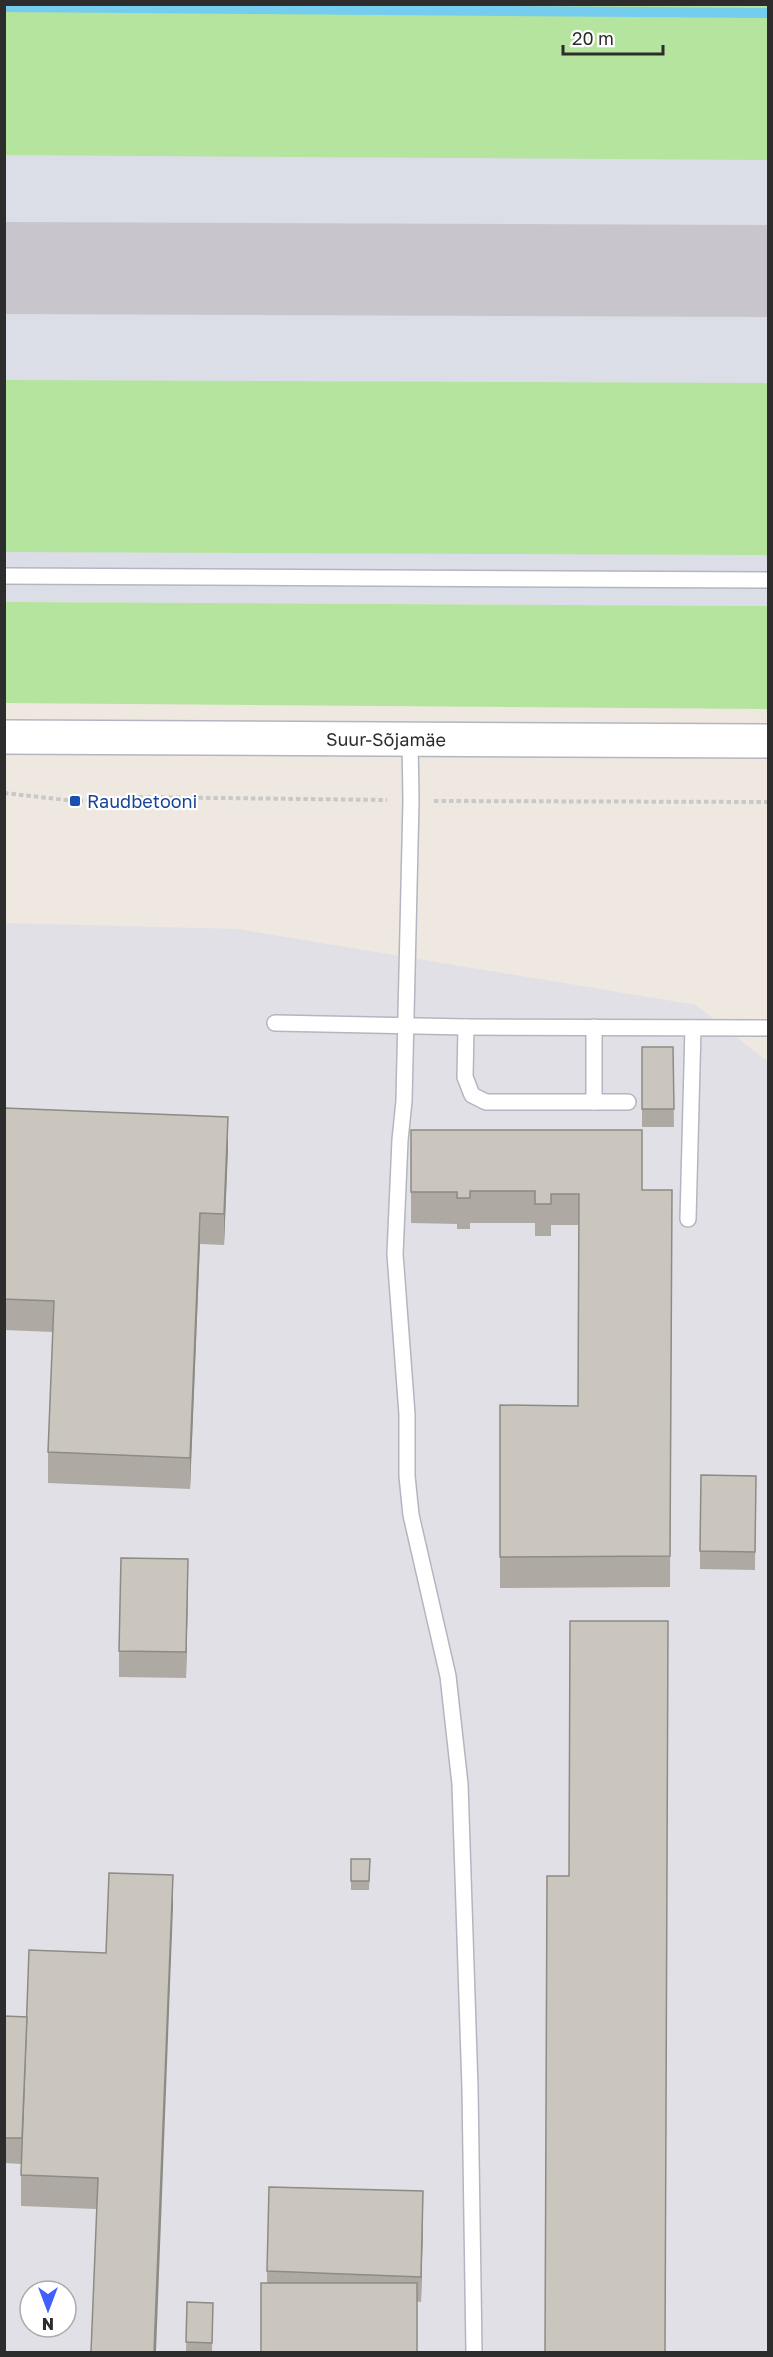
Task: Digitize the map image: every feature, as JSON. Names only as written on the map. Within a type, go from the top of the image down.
[{"type":"main road","name":"Suur-Sõjamäe","points":[[4,736],[768,741]]},
{"type":"lane","points":[[4,576],[768,580]]},
{"type":"lane","points":[[410,739],[411,801],[404,1101],[395,1254],[406,1414],[406,1476],[411,1515],[448,1676],[460,1784],[472,2180],[474,2352]]},
{"type":"lane","points":[[275,1023],[768,1029]]},
{"type":"lane","points":[[466,1027],[465,1077],[472,1095],[486,1102],[628,1102]]},
{"type":"lane","points":[[594,1027],[594,1102]]},
{"type":"lane","points":[[688,1219],[693,1028]]},
{"type":"shaded area","points":[[5,5],[768,5],[768,606],[5,602]]},
{"type":"shaded area","points":[[5,923],[238,929],[696,1005],[768,1060],[768,2352],[5,2352]]},
{"type":"green space","points":[[5,4],[768,5],[768,160],[5,155]]},
{"type":"green space","points":[[5,380],[768,383],[768,555],[5,552]]},
{"type":"green space","points":[[5,602],[768,606],[768,709],[5,703]]},
{"type":"building","points":[[642,1047],[673,1047],[674,1109],[642,1109]]},
{"type":"building","points":[[4,1108],[228,1117],[224,1214],[200,1213],[190,1458],[48,1452],[54,1301],[4,1299]]},
{"type":"building","points":[[411,1130],[642,1130],[642,1190],[672,1190],[670,1556],[500,1557],[500,1405],[578,1406],[579,1194],[551,1194],[551,1204],[535,1204],[535,1191],[470,1191],[470,1198],[457,1198],[457,1192],[411,1192]]},
{"type":"building","points":[[701,1475],[756,1476],[755,1552],[700,1551]]},
{"type":"building","points":[[121,1558],[188,1559],[186,1652],[119,1651]]},
{"type":"building","points":[[570,1621],[668,1621],[665,2352],[545,2352],[547,1876],[569,1876]]},
{"type":"building","points":[[351,1859],[370,1859],[369,1881],[351,1881]]},
{"type":"building","points":[[109,1873],[173,1875],[154,2352],[91,2352],[98,2178],[21,2175],[29,1950],[106,1953]]},
{"type":"building","points":[[4,2016],[27,2017],[22,2138],[4,2138]]},
{"type":"building","points":[[269,2187],[423,2191],[421,2277],[267,2271]]},
{"type":"building","points":[[261,2283],[417,2283],[417,2352],[261,2352]]},
{"type":"building","points":[[187,2302],[213,2303],[212,2343],[186,2342]]},
{"type":"waterway","points":[[4,7],[768,13]]},
{"type":"taxiway","points":[[4,268],[768,271]]},
{"type":"place","name":"Raudbetooni","points":[[75,801]]}]
